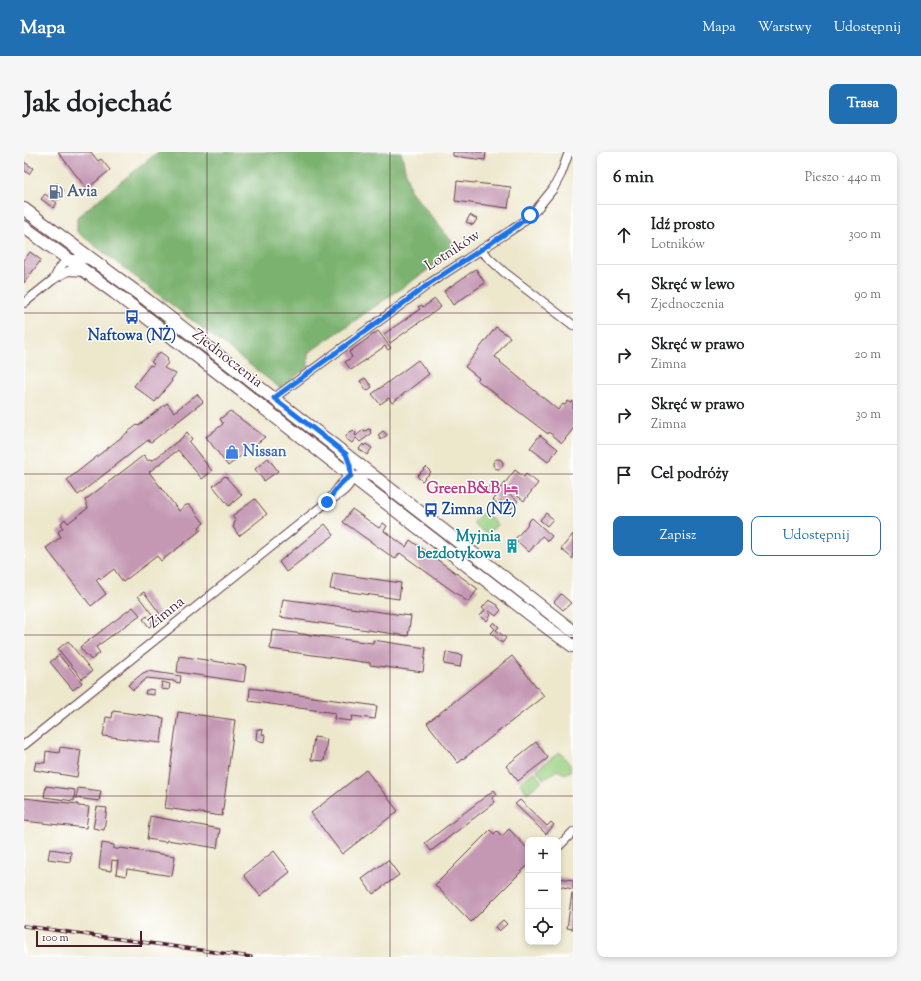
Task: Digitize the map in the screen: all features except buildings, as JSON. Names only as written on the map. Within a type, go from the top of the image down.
[{"type":"main road","name":"Zjednoczenia","points":[[24,209],[274,398],[573,631]]},
{"type":"main road","name":"Zjednoczenia","points":[[24,226],[69,265],[87,272],[573,646]]},
{"type":"street","name":"Lotników","points":[[274,398],[430,283],[519,225],[536,210],[553,189],[561,174],[569,152]]},
{"type":"street","points":[[61,236],[67,247],[69,265]]},
{"type":"street","points":[[480,250],[504,272],[573,325]]},
{"type":"street","points":[[24,303],[69,265],[83,258],[93,260]]},
{"type":"street","points":[[54,279],[60,266],[65,261],[69,265]]},
{"type":"street","points":[[346,454],[350,465],[351,476],[374,476]]},
{"type":"street","name":"Zimna","points":[[24,745],[327,502],[347,488],[351,482],[351,476]]},
{"type":"street","points":[[561,843],[573,832]]},
{"type":"green space","points":[[158,152],[401,152],[410,190],[458,249],[308,353],[308,367],[280,388],[77,232],[77,217]]},
{"type":"green space","points":[[101,274],[151,308],[279,407],[344,464],[99,277]]},
{"type":"green space","points":[[483,512],[494,520],[497,525],[487,535],[473,523]]},
{"type":"green space","points":[[560,752],[570,765],[570,771],[565,774],[557,770],[544,779],[537,769]]},
{"type":"green space","points":[[535,772],[542,781],[527,793],[520,783]]},
{"type":"railway","points":[[24,926],[251,957]]},
{"type":"place","name":"Avia","points":[[56,192]]},
{"type":"place","name":"Naftowa (NŻ)","points":[[132,317]]},
{"type":"place","name":"Nissan","points":[[232,452]]},
{"type":"place","name":"GreenB&B","points":[[511,489]]},
{"type":"place","name":"Zimna (NŻ)","points":[[431,510]]},
{"type":"place","name":"Myjnia bezdotykowa","points":[[512,546]]},
{"type":"route","points":[[327,502],[340,483],[351,476],[350,465],[346,454],[274,398],[430,283],[519,225],[530,215]]}]
